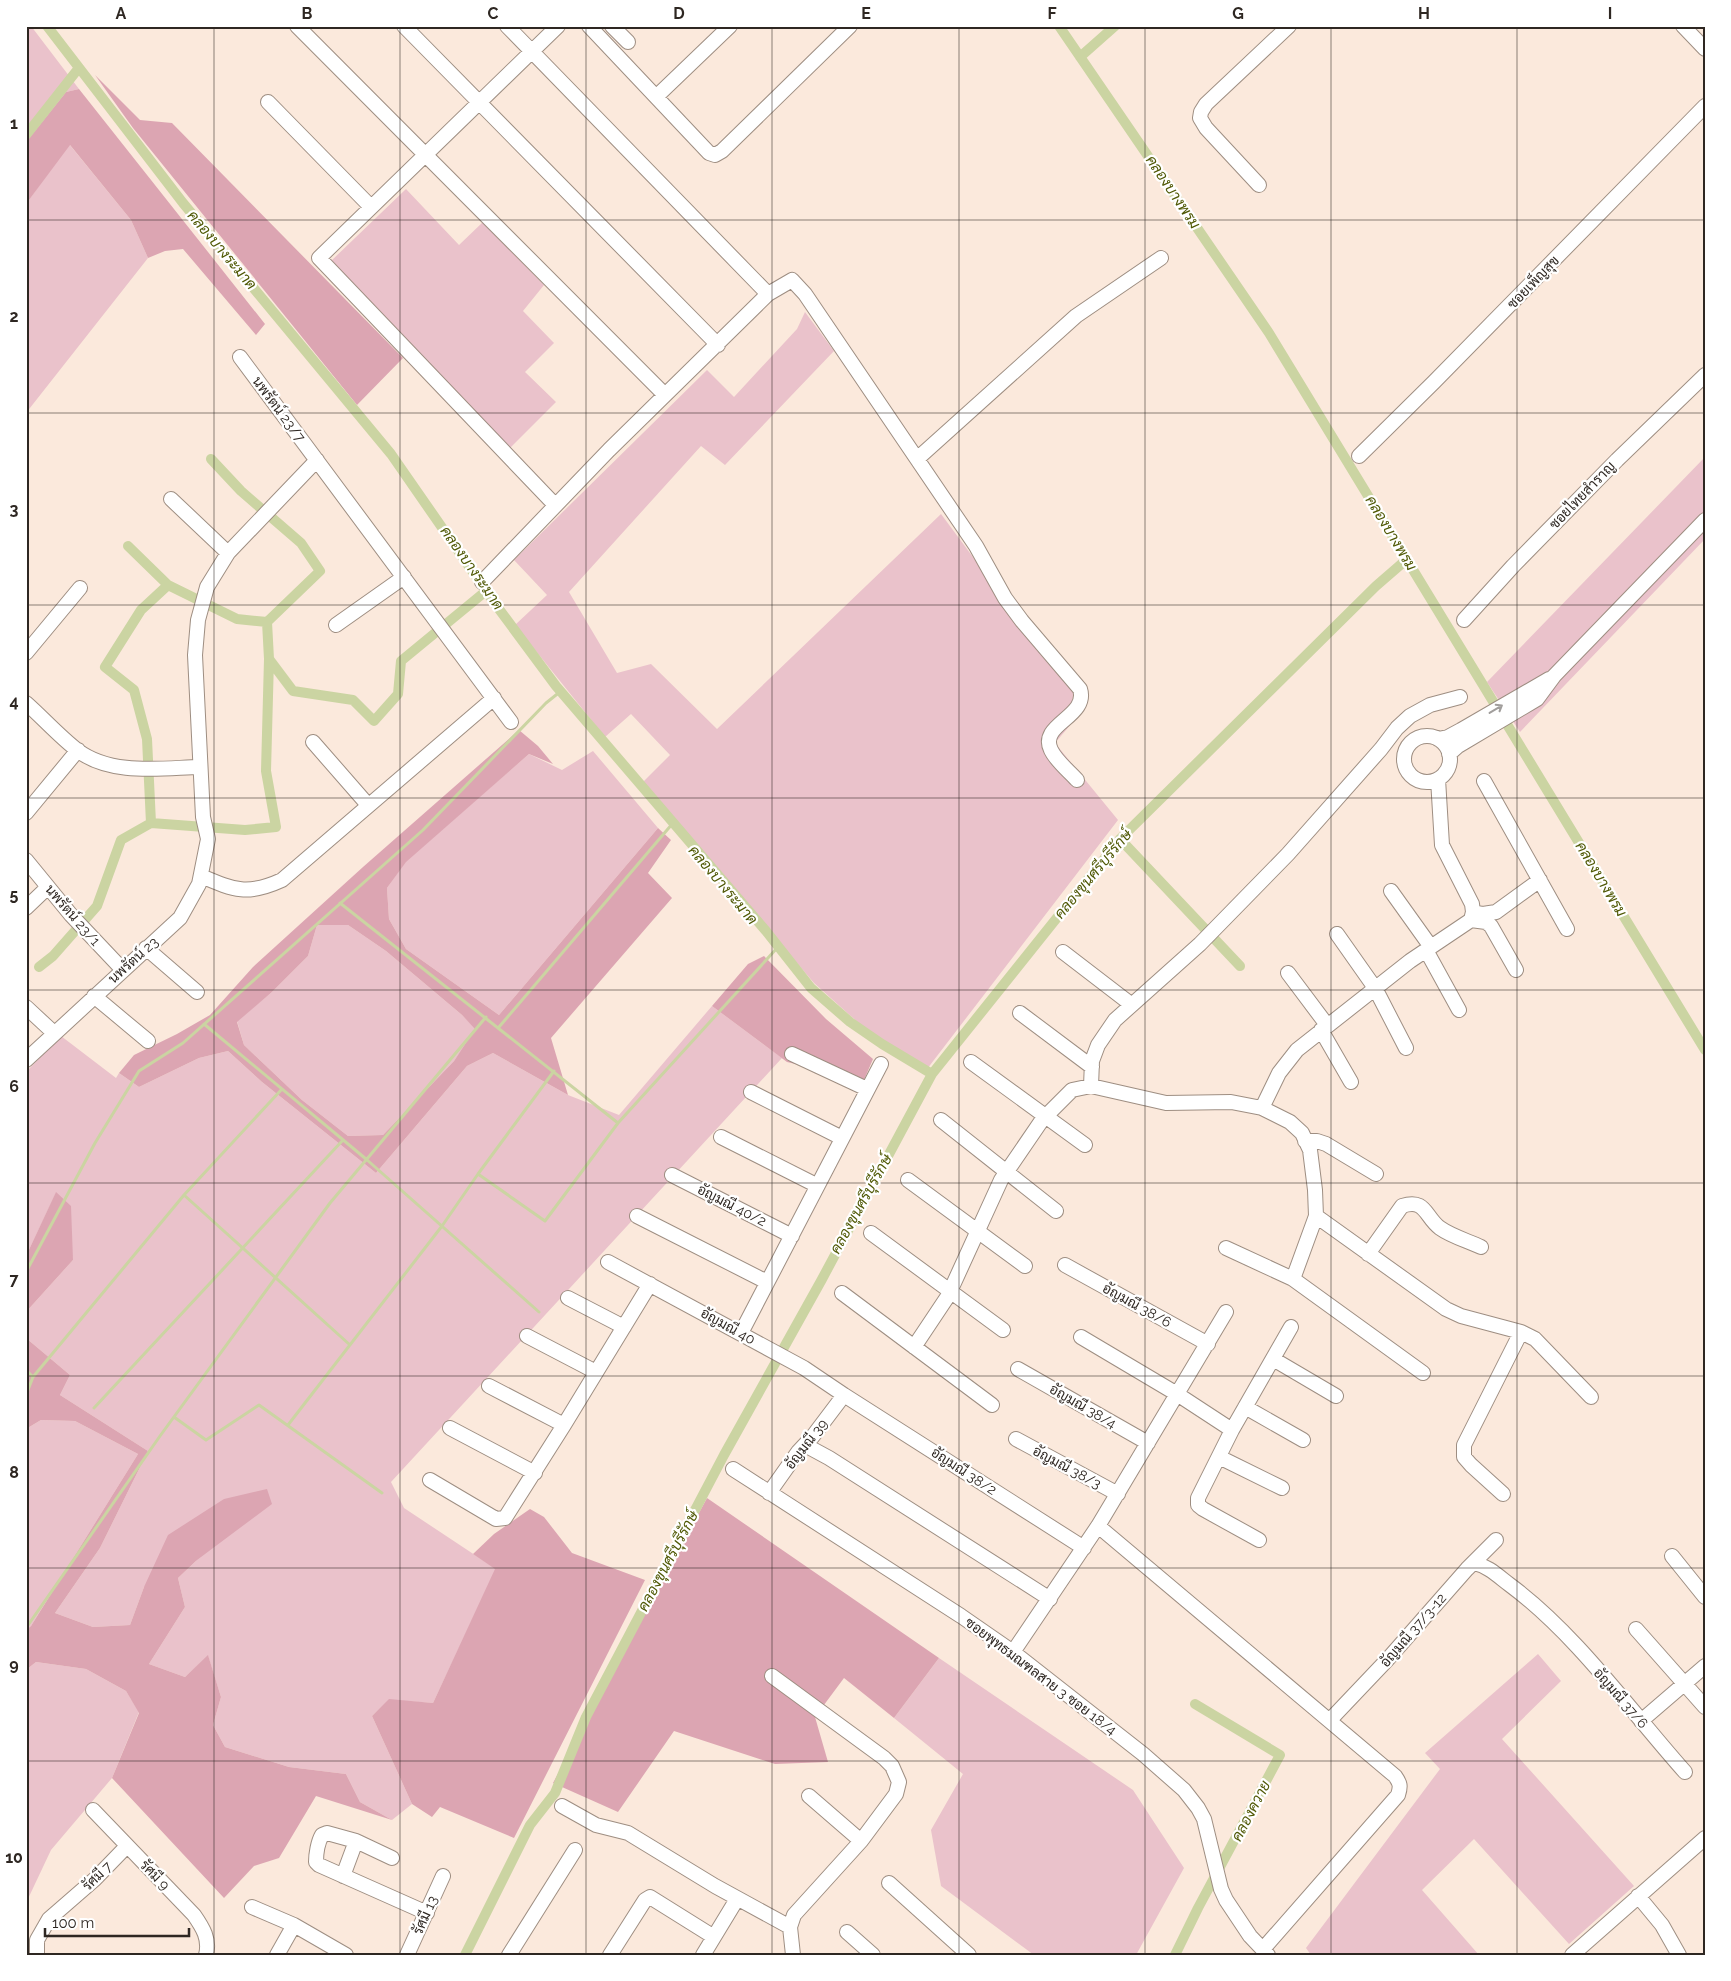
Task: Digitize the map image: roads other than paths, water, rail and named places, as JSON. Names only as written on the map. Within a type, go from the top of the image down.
[{"type":"street","points":[[297,26],[665,395]]},
{"type":"street","points":[[404,26],[718,345]]},
{"type":"street","points":[[507,26],[768,294]]},
{"type":"street","points":[[555,505],[319,258],[558,26]]},
{"type":"street","points":[[589,26],[709,153],[715,155],[722,152],[850,26]]},
{"type":"street","points":[[612,26],[628,42]]},
{"type":"street","points":[[657,96],[730,26]]},
{"type":"street","points":[[1259,185],[1206,128],[1200,118],[1201,112],[1206,104],[1289,26]]},
{"type":"street","points":[[1683,26],[1705,49]]},
{"type":"street","points":[[268,102],[372,207]]},
{"type":"street","name":"ซอยเพ็ญสุข","points":[[1359,456],[1705,106]]},
{"type":"street","points":[[916,459],[1076,316],[1161,258]]},
{"type":"street","points":[[482,582],[555,505],[768,294],[792,280],[805,294],[976,546],[1011,605],[1080,689],[1083,697],[1080,705],[1052,732],[1048,740],[1051,751],[1077,780]]},
{"type":"street","name":"นพรัตน์ 23/7","points":[[240,357],[511,722]]},
{"type":"street","name":"ซอยไทยสำราญ","points":[[1464,620],[1513,566],[1617,460],[1705,375]]},
{"type":"street","points":[[26,703],[78,750],[90,758],[132,768],[200,767],[195,655],[198,620],[207,587],[228,553],[260,522],[317,460]]},
{"type":"street","points":[[172,499],[228,553]]},
{"type":"street","points":[[1449,754],[1465,735],[1534,694],[1554,676],[1705,520]]},
{"type":"street","points":[[336,625],[404,577]]},
{"type":"street","points":[[26,653],[80,588]]},
{"type":"street","points":[[1091,1086],[1092,1067],[1098,1045],[1115,1020],[1200,944],[1288,854],[1381,749],[1397,728],[1410,716],[1430,705],[1460,697]]},
{"type":"street","points":[[201,876],[228,887],[243,890],[264,888],[282,880],[494,698]]},
{"type":"street","points":[[1438,739],[1444,744],[1449,754],[1449,766],[1446,772],[1438,779],[1427,782],[1414,778],[1405,766],[1404,758],[1405,751],[1415,739],[1423,736],[1438,739],[1465,735]]},
{"type":"street","points":[[313,742],[368,806]]},
{"type":"street","points":[[26,813],[78,750]]},
{"type":"street","name":"นพรัตน์ 23","points":[[26,1060],[122,969],[180,918],[199,884],[208,839],[203,817],[200,767]]},
{"type":"street","points":[[1438,779],[1442,846],[1472,904],[1472,916]]},
{"type":"street","points":[[1484,781],[1567,929]]},
{"type":"street","name":"นพรัตน์ 23/1","points":[[26,860],[71,915],[122,969]]},
{"type":"street","points":[[1262,1108],[1279,1073],[1285,1065],[1297,1050],[1324,1027],[1472,916],[1496,912],[1540,880]]},
{"type":"street","points":[[26,908],[48,887]]},
{"type":"street","points":[[1391,892],[1429,948],[1459,1010]]},
{"type":"street","points":[[1472,916],[1491,926],[1516,970]]},
{"type":"street","points":[[1337,934],[1375,988],[1406,1048]]},
{"type":"street","points":[[146,948],[197,992]]},
{"type":"street","points":[[1063,952],[1132,1005]]},
{"type":"street","points":[[1288,973],[1324,1027],[1350,1082]]},
{"type":"street","points":[[94,996],[148,1041]]},
{"type":"street","points":[[26,1007],[54,1033]]},
{"type":"street","points":[[1020,1013],[1092,1067]]},
{"type":"street","points":[[792,1054],[867,1089]]},
{"type":"street","points":[[971,1062],[1085,1145]]},
{"type":"street","points":[[745,1335],[767,1282],[881,1064]]},
{"type":"street","points":[[914,1346],[939,1311],[950,1291],[1001,1180],[1045,1117],[1072,1090],[1091,1086],[1166,1103],[1231,1102],[1262,1108],[1290,1122],[1302,1133],[1310,1150],[1316,1216],[1293,1278]]},
{"type":"street","points":[[751,1092],[842,1138]]},
{"type":"street","points":[[941,1120],[1056,1211]]},
{"type":"street","points":[[721,1137],[816,1186]]},
{"type":"street","points":[[1305,1141],[1318,1141],[1326,1144],[1376,1174]]},
{"type":"street","name":"อัญมณี 40/2","points":[[672,1175],[792,1236]]},
{"type":"street","points":[[908,1180],[1025,1266]]},
{"type":"street","points":[[1368,1254],[1402,1206],[1411,1203],[1419,1205],[1440,1228],[1481,1247]]},
{"type":"street","points":[[637,1216],[767,1282]]},
{"type":"street","points":[[1316,1216],[1446,1309],[1462,1316],[1521,1332],[1535,1339],[1591,1397]]},
{"type":"street","points":[[872,1233],[1003,1330]]},
{"type":"street","points":[[1226,1248],[1293,1278],[1423,1373]]},
{"type":"street","name":"อัญมณี 40","points":[[608,1262],[804,1368],[844,1395]]},
{"type":"street","name":"อัญมณี 38/6","points":[[1065,1266],[1208,1344]]},
{"type":"street","points":[[430,1480],[496,1519],[505,1518],[535,1473],[650,1284]]},
{"type":"street","points":[[842,1293],[992,1405]]},
{"type":"street","points":[[568,1298],[624,1327]]},
{"type":"street","points":[[1013,1652],[1098,1526],[1226,1312]]},
{"type":"street","points":[[1259,1540],[1203,1509],[1198,1505],[1198,1498],[1232,1430],[1290,1327]]},
{"type":"street","points":[[1503,1494],[1464,1457],[1464,1445],[1521,1332]]},
{"type":"street","points":[[527,1336],[596,1372]]},
{"type":"street","points":[[1081,1337],[1177,1394],[1232,1430]]},
{"type":"street","points":[[1273,1359],[1336,1396]]},
{"type":"street","name":"อัญมณี 38/4","points":[[1018,1369],[1148,1443]]},
{"type":"street","points":[[489,1386],[564,1426]]},
{"type":"street","name":"อัญมณี 39","points":[[769,1493],[798,1452],[844,1395]]},
{"type":"street","name":"อัญมณี 38/2","points":[[844,1395],[1084,1548]]},
{"type":"street","points":[[1245,1407],[1303,1440]]},
{"type":"street","points":[[450,1428],[535,1473]]},
{"type":"street","name":"อัญมณี 38/3","points":[[1016,1439],[1118,1494]]},
{"type":"street","points":[[805,1445],[829,1458],[1050,1599]]},
{"type":"street","points":[[1219,1457],[1282,1488]]},
{"type":"street","name":"ซอยพุทธมณฑลสาย 3 ซอย 18/4","points":[[732,1469],[961,1616],[1013,1652],[1143,1754],[1184,1790],[1204,1819],[1221,1889],[1226,1900],[1250,1936],[1266,1952]]},
{"type":"street","points":[[1098,1526],[1330,1720],[1400,1782],[1401,1788],[1398,1795],[1266,1952]]},
{"type":"street","name":"อัญมณี 37/3-12","points":[[1330,1720],[1387,1660],[1467,1569],[1496,1540]]},
{"type":"street","points":[[1672,1556],[1705,1597]]},
{"type":"street","name":"อัญมณี 37/6","points":[[1474,1563],[1484,1565],[1541,1609],[1557,1624],[1685,1772]]},
{"type":"street","points":[[1636,1629],[1705,1707]]},
{"type":"street","points":[[1641,1721],[1705,1666]]},
{"type":"street","points":[[772,1676],[884,1758],[897,1775],[899,1782],[896,1794],[861,1841],[794,1915],[790,1926],[793,1955]]},
{"type":"street","points":[[809,1796],[861,1841]]},
{"type":"street","points":[[562,1806],[596,1825],[628,1833],[737,1899],[790,1926]]},
{"type":"street","name":"รัศมี 9","points":[[93,1810],[194,1915],[208,1940],[206,1955]]},
{"type":"street","points":[[392,1858],[356,1841],[327,1833],[320,1838],[316,1862],[426,1913]]},
{"type":"street","points":[[1572,1955],[1705,1838]]},
{"type":"street","points":[[343,1876],[356,1841]]},
{"type":"street","name":"รัศมี 7","points":[[37,1955],[37,1940],[49,1918],[95,1879],[127,1846]]},
{"type":"street","points":[[509,1955],[576,1850]]},
{"type":"street","name":"รัศมี 13","points":[[407,1955],[443,1876]]},
{"type":"street","points":[[890,1884],[969,1955]]},
{"type":"street","points":[[1638,1896],[1662,1925],[1680,1954]]},
{"type":"street","points":[[610,1955],[645,1900],[650,1897],[714,1937]]},
{"type":"street","points":[[703,1955],[737,1899]]},
{"type":"street","points":[[252,1907],[294,1925],[346,1955]]},
{"type":"street","points":[[277,1955],[294,1925]]},
{"type":"street","points":[[847,1932],[873,1955]]},
{"type":"waterway","name":"คลองบางระมาด","points":[[47,26],[183,203],[391,454],[493,601],[556,686],[766,931],[811,988],[850,1022],[932,1074]]},
{"type":"waterway","name":"คลองบางพรม","points":[[1059,26],[1269,333],[1705,1050]]},
{"type":"waterway","points":[[1080,57],[1115,26]]},
{"type":"waterway","points":[[26,135],[78,69]]},
{"type":"waterway","points":[[211,459],[241,491],[301,543],[320,571],[267,622],[269,659],[293,691],[353,700],[374,721],[398,694],[401,661],[486,591]]},
{"type":"waterway","points":[[128,546],[168,585],[141,610],[105,667],[134,690],[147,739],[151,823]]},
{"type":"waterway","name":"คลองขุนศรีบุรีรักษ์","points":[[465,1955],[530,1825],[555,1793],[586,1717],[724,1455],[821,1281],[932,1074],[1120,839],[1376,586],[1406,560]]},
{"type":"waterway","points":[[168,585],[237,619],[267,622]]},
{"type":"waterway","points":[[39,967],[53,956],[97,906],[121,840],[151,823],[245,830],[276,827],[266,771],[269,659]]},
{"type":"waterway","points":[[26,1272],[95,1143],[139,1071],[183,1043],[423,830],[546,703],[561,691]]},
{"type":"waterway","points":[[499,1027],[673,823]]},
{"type":"waterway","points":[[1120,839],[1240,966]]},
{"type":"waterway","points":[[340,903],[618,1123]]},
{"type":"waterway","points":[[478,1174],[545,1221],[618,1123],[778,947]]},
{"type":"waterway","points":[[26,1628],[160,1436],[330,1203],[486,1017]]},
{"type":"waterway","points":[[204,1024],[366,1159],[539,1312]]},
{"type":"waterway","points":[[288,1425],[442,1226],[554,1071]]},
{"type":"waterway","points":[[282,1089],[184,1195],[350,1345]]},
{"type":"waterway","points":[[94,1408],[343,1140]]},
{"type":"waterway","points":[[33,1377],[184,1195]]},
{"type":"waterway","points":[[26,1370],[33,1377],[26,1395]]},
{"type":"waterway","points":[[174,1417],[206,1440],[259,1405],[382,1493]]},
{"type":"waterway","name":"คลองควาย","points":[[1175,1955],[1280,1755],[1195,1704]]}]
